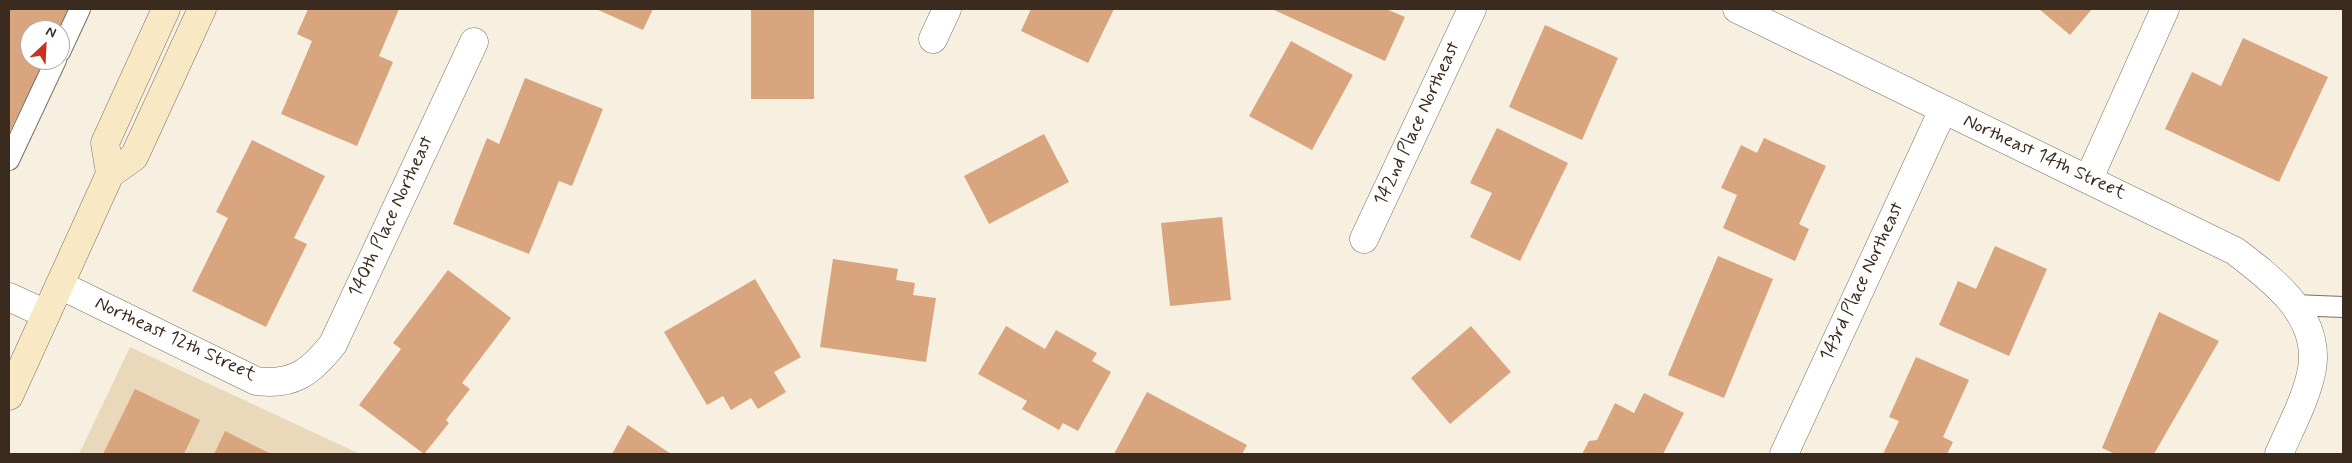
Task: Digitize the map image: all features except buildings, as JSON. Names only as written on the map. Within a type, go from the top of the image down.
[{"type":"main road","points":[[110,174],[105,143],[166,9]]},
{"type":"main road","points":[[9,396],[110,174],[134,157],[202,9]]},
{"type":"street","points":[[933,39],[947,9]]},
{"type":"street","name":"142nd Place Northeast","points":[[1364,239],[1472,9]]},
{"type":"street","name":"Northeast 14th Street","points":[[1737,9],[1943,110],[2089,178],[2235,251],[2270,278],[2294,305],[2310,333],[2314,358],[2305,395],[2279,454]]},
{"type":"street","points":[[2089,178],[2165,9]]},
{"type":"street","name":"140th Place Northeast","points":[[293,378],[307,372],[318,363],[333,344],[474,42]]},
{"type":"street","name":"143rd Place Northeast","points":[[1784,454],[1943,110]]},
{"type":"street","name":"Northeast 12th Street","points":[[60,285],[256,381],[271,383],[293,378]]},
{"type":"street","points":[[9,297],[46,314]]},
{"type":"lane","points":[[70,30],[80,9]]},
{"type":"lane","points":[[9,160],[51,70]]},
{"type":"lane","points":[[2294,305],[2343,307]]},
{"type":"shaded area","points":[[130,347],[360,454],[79,454]]}]
